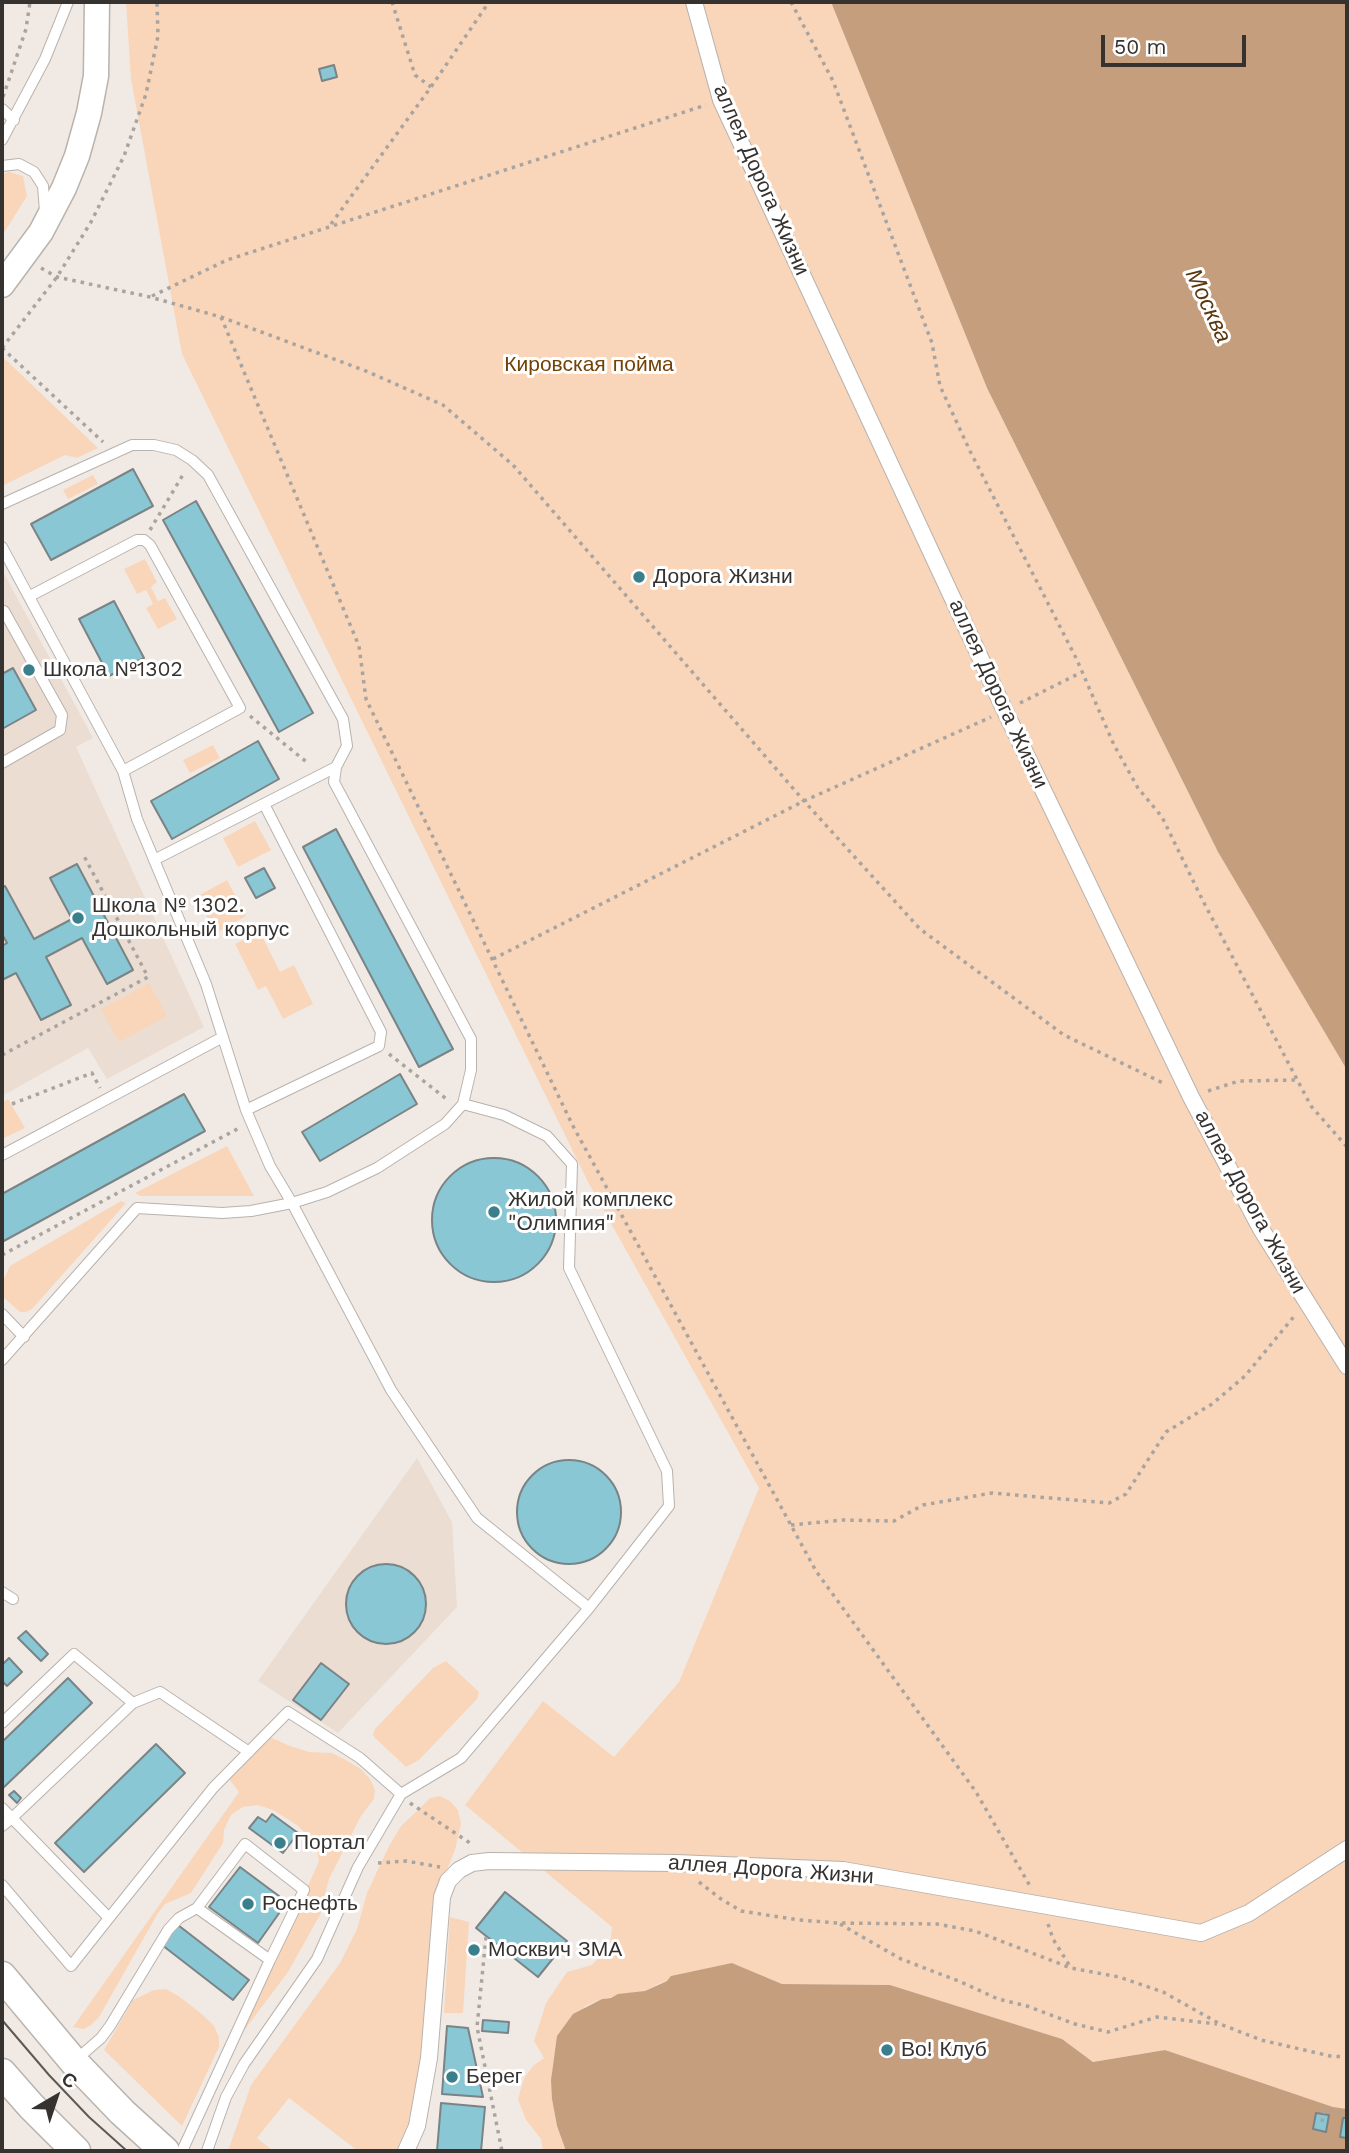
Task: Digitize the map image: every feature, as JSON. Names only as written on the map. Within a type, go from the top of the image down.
[{"type":"main road","points":[[2,1976],[74,2062],[122,2112],[165,2151]]},
{"type":"main road","points":[[2,2073],[30,2106],[76,2151]]},
{"type":"street","points":[[2,285],[41,232],[77,156],[96,76],[97,2]]},
{"type":"street","name":"аллея Дорога Жизни","points":[[694,2],[721,100],[1005,711],[1191,1097],[1261,1229],[1347,1366]]},
{"type":"street","name":"аллея Дорога Жизни","points":[[459,1870],[472,1863],[498,1861],[676,1863],[843,1870],[1201,1933],[1249,1913],[1347,1849]]},
{"type":"street","points":[[406,2151],[417,2126],[429,2058],[442,1897],[448,1881],[459,1870]]},
{"type":"lane","points":[[2,140],[45,59],[68,2]]},
{"type":"lane","points":[[2,109],[13,120]]},
{"type":"lane","points":[[2,166],[19,164],[34,173],[43,187],[46,207],[41,232]]},
{"type":"lane","points":[[2,504],[132,445],[155,445],[176,450],[208,475],[343,719],[347,746],[336,767],[334,782],[471,1039],[471,1070],[463,1104],[445,1124],[377,1168],[327,1192],[292,1203],[251,1211],[222,1213],[137,1208],[2,1360]]},
{"type":"lane","points":[[30,596],[137,540],[144,540],[150,545],[240,708],[123,771]]},
{"type":"lane","points":[[2,547],[123,771],[137,819],[206,984],[246,1110],[278,1184],[292,1203],[391,1390],[477,1518],[589,1608]]},
{"type":"lane","points":[[2,763],[60,730],[62,715],[4,611]]},
{"type":"lane","points":[[154,860],[336,767]]},
{"type":"lane","points":[[246,1110],[379,1046],[381,1032],[264,804]]},
{"type":"lane","points":[[2,1154],[223,1037]]},
{"type":"lane","points":[[207,2151],[226,2097],[244,2064],[317,1959],[358,1867],[401,1794],[461,1758],[589,1608],[669,1506],[667,1471],[569,1268],[572,1164],[547,1136],[504,1115],[463,1104]]},
{"type":"lane","points":[[2,1314],[24,1337]]},
{"type":"lane","points":[[2,1592],[13,1599]]},
{"type":"lane","points":[[2,1723],[74,1654],[133,1703]]},
{"type":"lane","points":[[2,1826],[133,1703],[160,1692],[249,1752]]},
{"type":"lane","points":[[2,1885],[71,1966],[213,1788],[288,1712],[360,1758],[401,1794]]},
{"type":"lane","points":[[2,1808],[109,1918]]},
{"type":"lane","points":[[74,2062],[101,2038],[110,2026],[168,1930],[179,1919],[197,1908],[245,1844],[304,1890],[182,2151]]},
{"type":"lane","points":[[197,1908],[270,1960]]},
{"type":"path","points":[[2,100],[26,30],[30,2]]},
{"type":"path","points":[[114,453],[2,348],[57,277],[91,222],[124,156],[146,94],[158,36],[157,2]]},
{"type":"path","points":[[392,2],[415,75],[431,87]]},
{"type":"path","points":[[330,226],[489,2]]},
{"type":"path","points":[[791,2],[838,94],[932,343],[940,386],[970,451],[1082,672],[1120,756],[1138,789],[1162,817],[1311,1106],[1347,1147]]},
{"type":"path","points":[[150,297],[227,260],[721,100]]},
{"type":"path","points":[[23,259],[57,277],[150,297],[221,317],[366,370],[443,405],[513,465],[804,801],[920,929],[1064,1035],[1191,1097],[1239,1081],[1298,1080]]},
{"type":"path","points":[[221,317],[359,646],[366,699],[573,1126],[816,1571],[976,1792],[1041,1905],[1052,1939],[1071,1968]]},
{"type":"path","points":[[144,540],[185,472],[174,468]]},
{"type":"path","points":[[493,959],[804,801],[1005,711],[1082,672]]},
{"type":"path","points":[[240,708],[321,774]]},
{"type":"path","points":[[2,1055],[148,977],[84,856]]},
{"type":"path","points":[[379,1046],[449,1102]]},
{"type":"path","points":[[12,1104],[92,1073],[107,1099]]},
{"type":"path","points":[[2,1255],[251,1122]]},
{"type":"path","points":[[790,1525],[843,1520],[894,1521],[923,1505],[992,1493],[1110,1503],[1126,1494],[1166,1432],[1212,1404],[1245,1376],[1307,1302]]},
{"type":"path","points":[[401,1794],[414,1807],[498,1861]]},
{"type":"path","points":[[358,1867],[380,1862],[406,1861],[459,1870]]},
{"type":"path","points":[[676,1863],[721,1899],[741,1910],[799,1920],[937,1924],[975,1931],[1071,1968],[1119,1977],[1163,1992],[1220,2024],[1261,2040],[1330,2056],[1347,2057]]},
{"type":"path","points":[[838,1923],[901,1959],[998,1999],[1027,2006],[1075,2024],[1108,2032],[1157,2017],[1220,2024]]},
{"type":"path","points":[[486,1937],[477,2027],[502,2151]]},
{"type":"path","points":[[1322,2122],[1324,2110],[1347,2114]]},
{"type":"shaded area","name":"Школа № 1302. Дошкольный корпус","points":[[2,570],[93,738],[76,747],[204,1027],[107,1079],[88,1048],[2,1096]]},
{"type":"shaded area","points":[[417,1458],[452,1522],[457,1607],[338,1733],[258,1681]]},
{"type":"green space","name":"Кировская пойма","points":[[126,2],[831,2],[987,388],[1218,852],[1347,1070],[1347,2109],[1333,2107],[1165,2050],[1093,2062],[1062,2039],[890,1985],[782,1984],[732,1963],[660,1983],[645,1991],[602,1999],[585,2006],[555,2053],[552,2070],[552,2099],[557,2126],[566,2151],[543,2151],[541,2139],[526,2120],[518,2099],[524,2078],[533,2066],[544,2058],[534,2041],[546,2003],[567,1972],[592,1965],[610,1945],[612,1927],[465,1805],[543,1701],[614,1757],[679,1682],[759,1488],[589,1184],[182,354],[131,79]]},
{"type":"green space","points":[[9,172],[23,176],[27,196],[2,236],[2,174]]},
{"type":"green space","points":[[4,358],[98,448],[77,458],[65,455],[2,486]]},
{"type":"green space","points":[[93,475],[98,484],[68,499],[63,490]]},
{"type":"green space","points":[[145,559],[157,582],[151,587],[158,601],[165,598],[177,619],[158,629],[146,608],[153,604],[146,590],[137,594],[124,569]]},
{"type":"green space","points":[[213,745],[220,758],[190,773],[183,760]]},
{"type":"green space","points":[[255,821],[271,850],[238,867],[223,838]]},
{"type":"green space","points":[[227,880],[246,916],[216,933],[196,897]]},
{"type":"green space","points":[[260,932],[280,972],[294,965],[313,1004],[283,1019],[266,986],[258,990],[235,944]]},
{"type":"green space","points":[[149,983],[167,1016],[119,1042],[101,1009]]},
{"type":"green space","points":[[8,1099],[25,1128],[2,1139],[2,1103]]},
{"type":"green space","points":[[227,1146],[254,1196],[140,1196],[135,1193]]},
{"type":"green space","points":[[121,1201],[126,1203],[32,1309],[20,1312],[2,1296],[2,1283],[10,1266]]},
{"type":"green space","points":[[446,1661],[479,1692],[477,1699],[419,1760],[406,1767],[375,1738],[375,1729],[433,1668]]},
{"type":"green space","points":[[270,1737],[309,1752],[332,1753],[344,1759],[361,1769],[375,1790],[374,1799],[361,1816],[329,1879],[320,1915],[288,1972],[243,2032],[319,1861],[317,1850],[310,1838],[297,1825],[273,1810],[258,1805],[243,1807],[231,1815],[224,1830],[223,1843],[191,1893],[165,1904],[158,1913],[99,2017],[84,2029],[73,2027],[239,1792],[229,1779]]},
{"type":"green space","points":[[440,1796],[450,1801],[458,1810],[461,1824],[455,1850],[437,1894],[424,2060],[410,2121],[396,2151],[358,2151],[289,2098],[257,2138],[273,2151],[228,2151],[251,2085],[340,1963],[357,1929],[367,1893],[389,1846],[401,1826],[430,1798]]},
{"type":"green space","points":[[450,1917],[469,1922],[463,2013],[444,2013]]},
{"type":"green space","points":[[166,1989],[203,2015],[214,2026],[219,2037],[219,2047],[182,2126],[104,2050],[133,2000],[154,1990]]},
{"type":"water","name":"Москва","points":[[831,2],[1347,2],[1347,1070],[1218,852],[987,388]]},
{"type":"water","points":[[732,1963],[782,1984],[890,1985],[1062,2039],[1093,2062],[1165,2050],[1333,2107],[1347,2109],[1347,2151],[566,2151],[557,2126],[551,2080],[557,2036],[573,2014],[602,1999],[645,1991],[667,1981],[671,1976]]},
{"type":"building","points":[[334,65],[337,77],[322,81],[319,69]]},
{"type":"building","points":[[133,469],[153,506],[51,560],[31,524]]},
{"type":"building","points":[[196,501],[313,713],[279,732],[163,520]]},
{"type":"building","points":[[114,601],[144,658],[109,676],[79,619]]},
{"type":"building","points":[[13,668],[36,710],[2,729],[2,674]]},
{"type":"building","points":[[258,741],[279,779],[172,839],[151,801]]},
{"type":"building","points":[[336,829],[453,1049],[419,1067],[303,847]]},
{"type":"building","points":[[77,864],[133,970],[107,984],[82,938],[46,957],[71,1005],[41,1020],[16,973],[2,980],[2,946],[7,943],[2,934],[2,887],[5,886],[34,939],[72,919],[50,878]]},
{"type":"building","points":[[264,868],[275,888],[256,898],[245,878]]},
{"type":"building","points":[[400,1074],[417,1104],[320,1161],[302,1132]]},
{"type":"building","points":[[184,1094],[205,1131],[2,1242],[2,1194]]},
{"type":"building","name":"Жилой комплекс \"Олимпия\"","points":[[494,1158],[518,1163],[538,1176],[551,1196],[556,1220],[551,1244],[538,1264],[518,1277],[494,1282],[470,1277],[450,1264],[437,1244],[432,1220],[437,1196],[450,1176],[470,1163]]},
{"type":"building","points":[[569,1460],[589,1464],[606,1475],[617,1492],[621,1512],[617,1532],[606,1549],[589,1560],[569,1564],[549,1560],[532,1549],[521,1532],[517,1512],[521,1492],[532,1475],[549,1464]]},
{"type":"building","points":[[378,1564],[394,1564],[415,1575],[426,1596],[426,1612],[415,1633],[394,1644],[378,1644],[364,1638],[352,1626],[346,1612],[346,1596],[352,1582],[364,1570]]},
{"type":"building","points":[[26,1631],[48,1654],[41,1661],[18,1638]]},
{"type":"building","points":[[9,1658],[22,1672],[7,1686],[2,1681],[2,1665]]},
{"type":"building","points":[[321,1663],[349,1684],[321,1720],[293,1700]]},
{"type":"building","points":[[68,1678],[92,1703],[2,1789],[2,1742]]},
{"type":"building","points":[[156,1744],[185,1773],[84,1872],[55,1843]]},
{"type":"building","points":[[14,1791],[21,1798],[17,1803],[9,1795]]},
{"type":"building","name":"Портал","points":[[272,1814],[298,1833],[283,1853],[249,1828],[258,1817],[266,1822]]},
{"type":"building","name":"Роснефть","points":[[240,1867],[287,1902],[258,1943],[209,1907]]},
{"type":"building","points":[[505,1892],[567,1941],[538,1977],[476,1928]]},
{"type":"building","points":[[178,1925],[249,1980],[233,2000],[162,1945]]},
{"type":"building","points":[[483,2020],[509,2022],[508,2033],[482,2031]]},
{"type":"building","points":[[447,2026],[468,2028],[483,2097],[442,2094]]},
{"type":"building","points":[[441,2103],[485,2107],[481,2151],[437,2151]]},
{"type":"building","points":[[1316,2113],[1329,2115],[1326,2132],[1313,2129]]},
{"type":"building","points":[[1343,2118],[1347,2118],[1347,2138],[1340,2137]]},
{"type":"tram line","points":[[2,2020],[89,2117],[127,2151]]},
{"type":"place","name":"Дорога Жизни","points":[[639,577]]},
{"type":"place","name":"Школа №1302","points":[[29,670]]},
{"type":"place","name":"Школа № 1302. Дошкольный корпус","points":[[78,918]]},
{"type":"place","name":"Жилой комплекс \"Олимпия\"","points":[[494,1212]]},
{"type":"place","name":"Портал","points":[[280,1843]]},
{"type":"place","name":"Роснефть","points":[[248,1904]]},
{"type":"place","name":"Москвич ЗМА","points":[[474,1950]]},
{"type":"place","name":"Во! Клуб","points":[[887,2050]]},
{"type":"place","name":"Берег","points":[[452,2077]]}]
